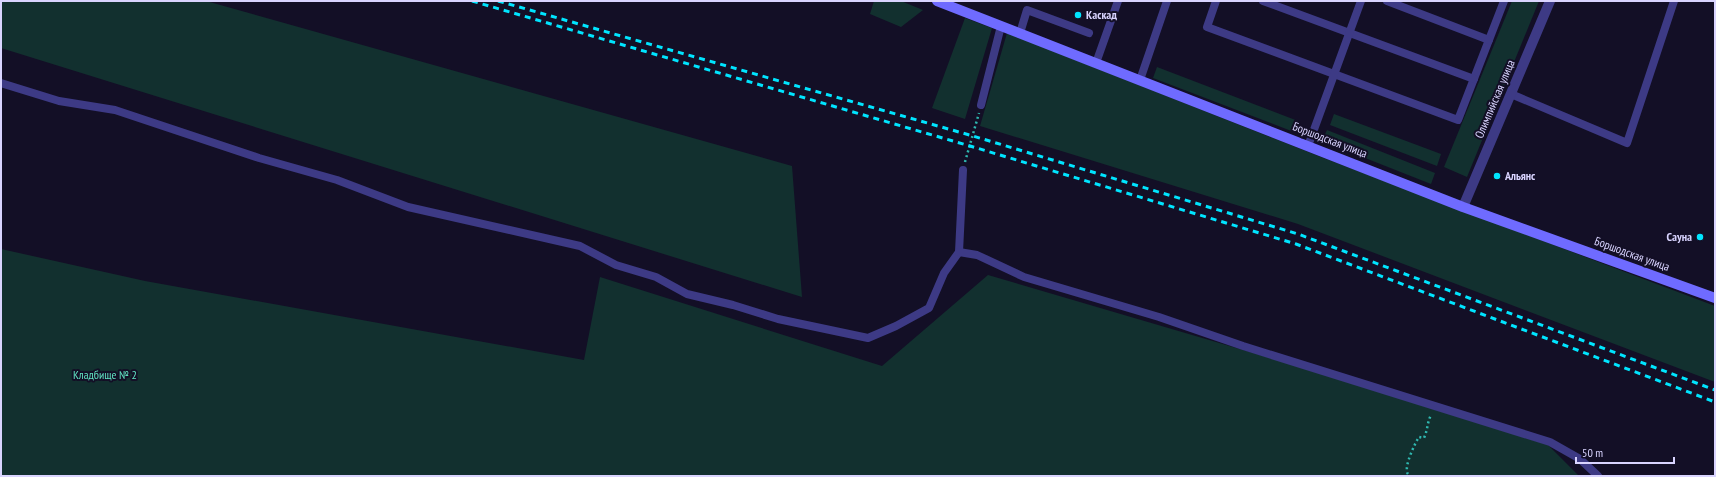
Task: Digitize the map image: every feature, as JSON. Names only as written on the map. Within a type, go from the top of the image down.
[{"type":"street","name":"Боршодская улица","points":[[937,1],[1463,206],[1715,298]]},
{"type":"street","name":"Олимпийская улица","points":[[1463,206],[1550,1]]},
{"type":"lane","points":[[1096,63],[1118,1]]},
{"type":"lane","points":[[1140,80],[1167,1]]},
{"type":"lane","points":[[1216,1],[1207,27],[1458,120],[1504,1]]},
{"type":"lane","points":[[1263,1],[1474,79]]},
{"type":"lane","points":[[1308,146],[1361,1]]},
{"type":"lane","points":[[1387,1],[1489,40]]},
{"type":"lane","points":[[1511,94],[1626,143],[1674,1]]},
{"type":"lane","points":[[1020,33],[1027,10],[1089,33]]},
{"type":"lane","points":[[981,105],[1001,26]]},
{"type":"lane","points":[[1,83],[59,102],[115,110],[260,158],[338,180],[408,207],[580,246],[616,265],[656,277],[688,294],[733,305],[778,319],[868,338],[896,326],[929,308],[944,273],[959,252],[963,170]]},
{"type":"lane","points":[[959,252],[977,255],[1024,277],[1159,317],[1243,346],[1550,442],[1564,448],[1580,459],[1598,476]]},
{"type":"path","points":[[963,170],[981,105]]},
{"type":"path","points":[[1408,474],[1406,470],[1414,444],[1420,437],[1424,438],[1427,433],[1427,421],[1431,415],[1431,405]]},
{"type":"green space","points":[[1,1],[206,1],[792,166],[802,297],[1,48]]},
{"type":"green space","points":[[874,1],[901,1],[923,10],[901,27],[870,14]]},
{"type":"green space","points":[[1512,1],[1539,1],[1467,177],[1444,167]]},
{"type":"green space","points":[[965,18],[992,28],[965,119],[932,108]]},
{"type":"green space","points":[[1007,33],[1321,157],[1715,306],[1715,382],[1298,224],[980,126]]},
{"type":"green space","points":[[1157,67],[1298,121],[1294,132],[1153,78]]},
{"type":"green space","points":[[1334,114],[1441,154],[1437,166],[1330,125]]},
{"type":"green space","points":[[1327,130],[1435,173],[1431,184],[1322,141]]},
{"type":"green space","name":"Кладбище № 2","points":[[1,249],[145,281],[584,360],[600,277],[882,366],[988,275],[1267,357],[1548,445],[1579,476],[1,476]]},
{"type":"railway","points":[[472,1],[970,146],[1296,244],[1715,402]]},
{"type":"railway","points":[[498,1],[973,136],[1298,234],[1715,390]]},
{"type":"place","name":"Каскад","points":[[1078,15]]},
{"type":"place","name":"Альянс","points":[[1497,176]]},
{"type":"place","name":"Сауна","points":[[1700,237]]}]
